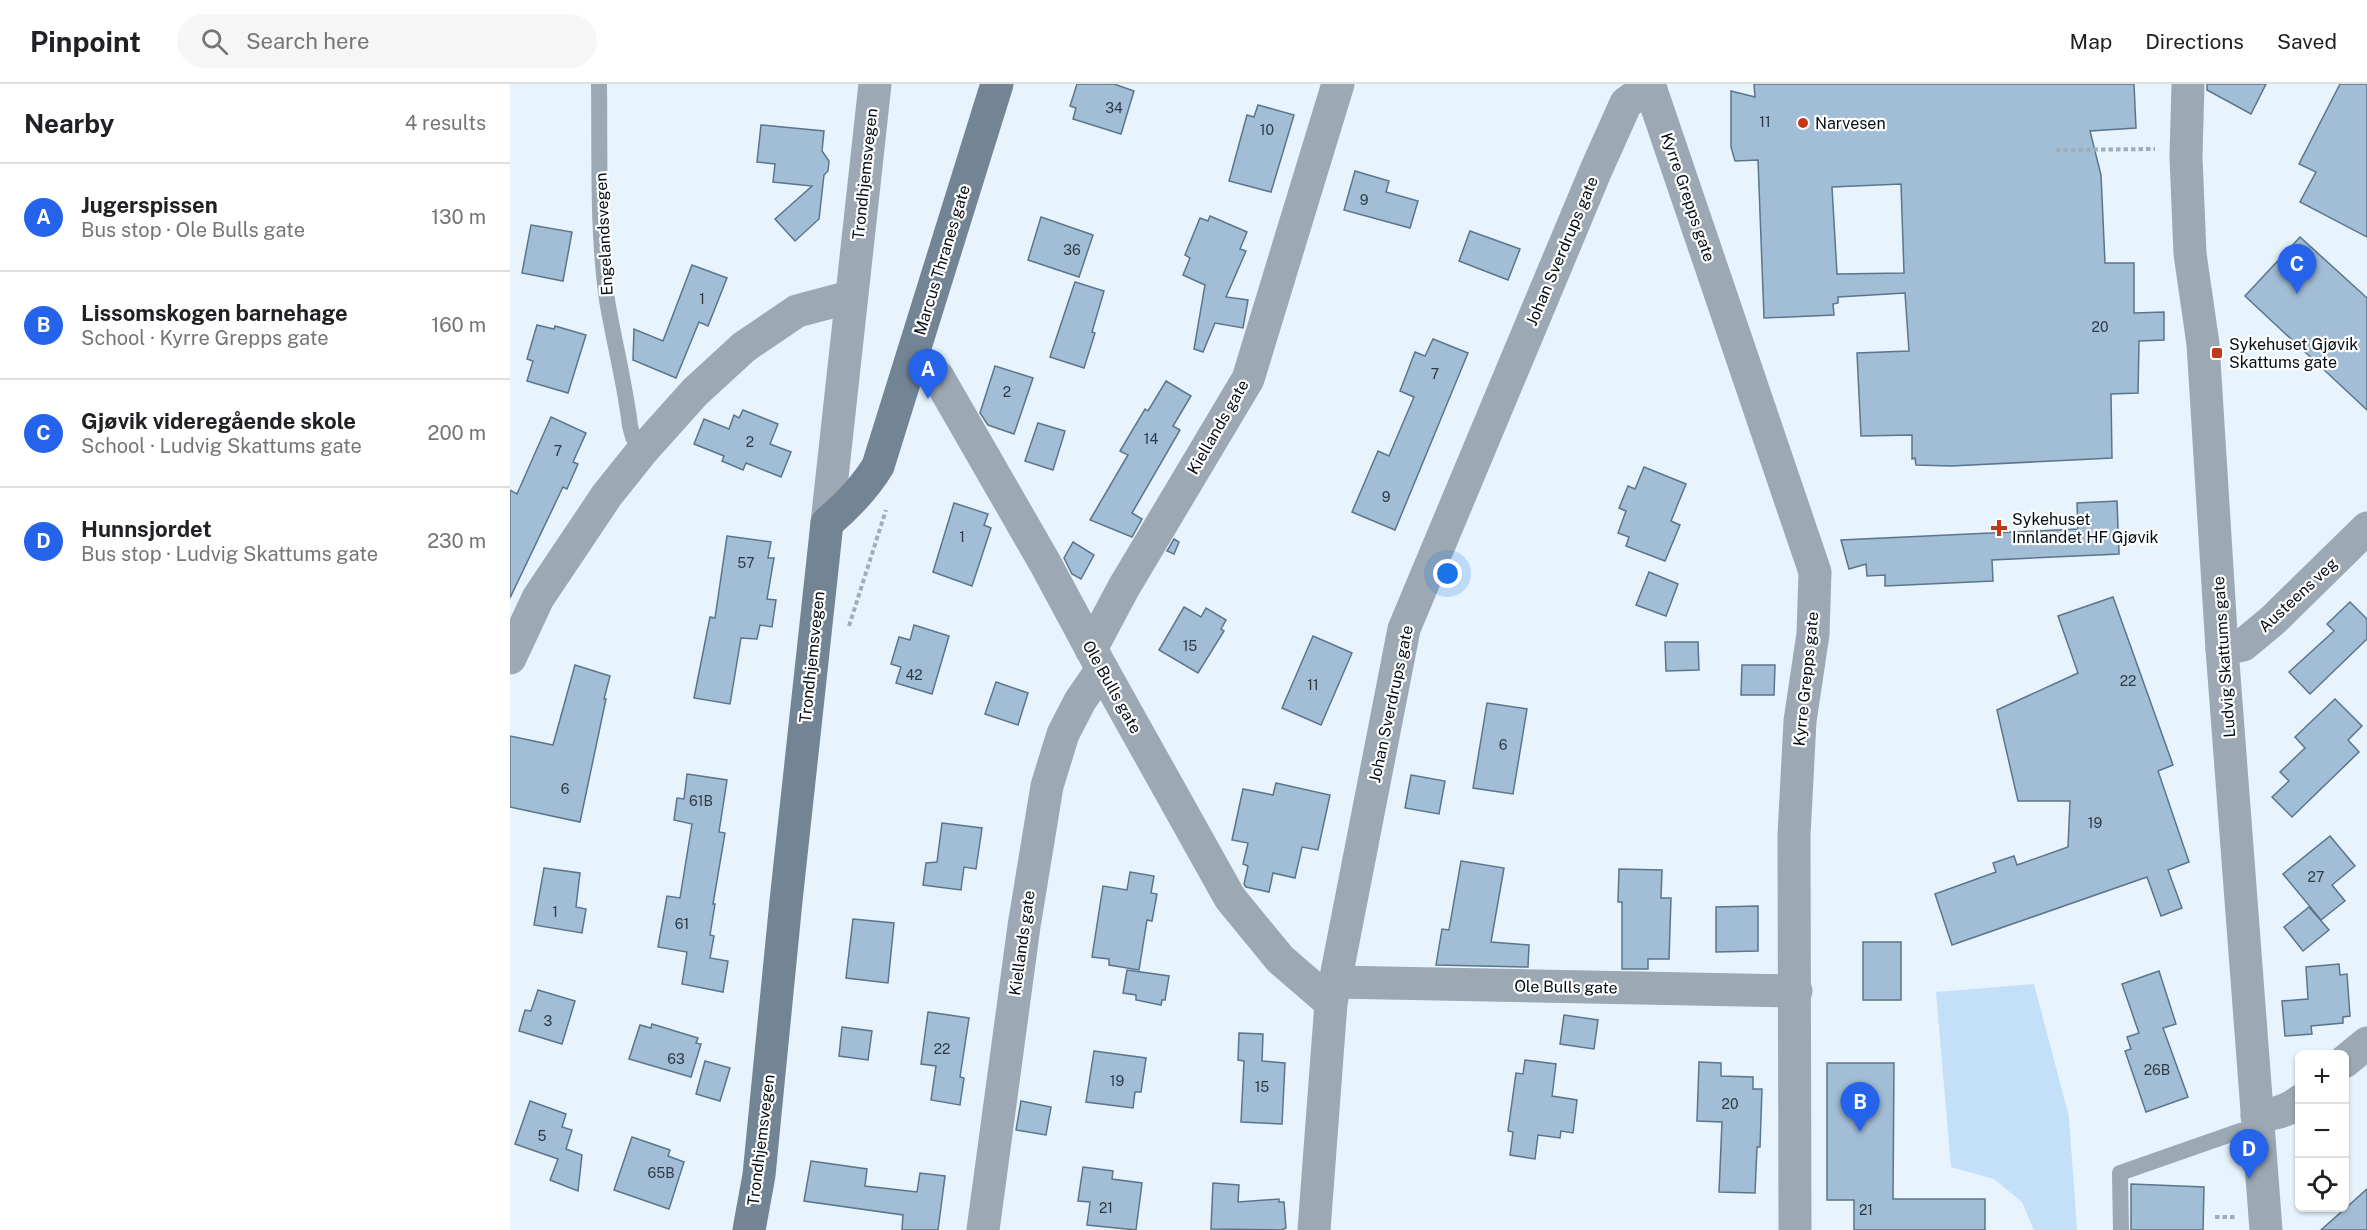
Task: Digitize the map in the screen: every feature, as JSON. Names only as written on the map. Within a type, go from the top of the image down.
[{"type":"main road","name":"Marcus Thranes gate","points":[[827,523],[847,506],[869,481],[878,466],[998,84]]},
{"type":"main road","name":"Trondhjemsvegen","points":[[749,1230],[759,1175],[827,523]]},
{"type":"street","name":"Trondhjemsvegen","points":[[827,523],[875,84]]},
{"type":"street","name":"Kiellands gate","points":[[983,1230],[1024,926],[1047,786],[1063,734],[1080,701],[1130,577],[1248,379],[1338,84]]},
{"type":"street","name":"Ludvig Skattums gate","points":[[2188,84],[2186,157],[2190,254],[2203,344],[2222,649],[2266,1230]]},
{"type":"street","name":"Kyrre Grepps gate","points":[[1649,85],[1815,572],[1813,634],[1800,721],[1794,835],[1795,1230]]},
{"type":"street","name":"Johan Sverdrups gate","points":[[1314,1230],[1333,992],[1404,629],[1626,103],[1649,85]]},
{"type":"street","points":[[510,658],[538,598],[607,495],[643,450],[695,392],[744,347],[797,311],[850,297]]},
{"type":"street","name":"Ole Bulls gate","points":[[910,364],[930,371],[938,377],[1045,562],[1096,659],[1230,898],[1280,959],[1333,992],[1796,991]]},
{"type":"street","name":"Austeens veg","points":[[2222,649],[2243,645],[2272,621],[2367,528]]},
{"type":"street","points":[[2349,1058],[2367,1042]]},
{"type":"street","points":[[2258,1122],[2296,1104]]},
{"type":"lane","name":"Engelandsvegen","points":[[598,84],[601,244],[608,301],[630,426],[633,437],[643,450]]},
{"type":"lane","points":[[2121,1230],[2120,1173],[2240,1131],[2258,1122]]},
{"type":"path","points":[[2056,150],[2165,149]]},
{"type":"path","points":[[846,636],[887,506]]},
{"type":"path","points":[[2215,1217],[2236,1217]]},
{"type":"shaded area","points":[[2034,984],[2069,1117],[2077,1230],[2034,1230],[2022,1202],[1994,1179],[1951,1167],[1936,992]]},
{"type":"building","points":[[1077,84],[1114,84],[1134,91],[1121,134],[1073,119],[1076,108],[1070,106]]},
{"type":"building","points":[[1754,84],[2134,84],[2136,128],[2090,131],[2101,175],[2105,263],[2134,263],[2134,313],[2164,312],[2164,340],[2139,341],[2138,393],[2111,394],[2112,458],[1951,466],[1916,465],[1915,458],[1912,459],[1912,435],[1861,436],[1857,353],[1909,351],[1905,293],[1838,297],[1838,303],[1833,304],[1834,315],[1764,318],[1758,160],[1735,161],[1731,147],[1731,91],[1755,97]],"holes":[[[1901,184],[1904,273],[1837,274],[1832,187]]]},
{"type":"building","points":[[2207,84],[2266,84],[2251,114],[2207,90]]},
{"type":"building","points":[[2340,84],[2367,84],[2367,237],[2300,202],[2316,172],[2299,164]]},
{"type":"building","points":[[1258,105],[1294,115],[1271,192],[1229,181],[1247,115],[1254,117]]},
{"type":"building","points":[[761,125],[824,131],[822,151],[829,161],[828,171],[824,175],[819,219],[795,241],[775,219],[812,186],[773,182],[775,164],[757,162]]},
{"type":"building","points":[[1355,171],[1389,181],[1386,192],[1418,201],[1410,228],[1344,210]]},
{"type":"building","points":[[1210,216],[1247,232],[1240,249],[1246,251],[1226,297],[1248,300],[1243,328],[1215,323],[1203,352],[1194,349],[1205,285],[1183,275],[1190,258],[1185,255],[1200,218],[1208,221]]},
{"type":"building","points":[[1041,217],[1093,235],[1079,277],[1028,260]]},
{"type":"building","points":[[531,225],[572,232],[563,281],[522,273]]},
{"type":"building","points":[[1470,231],[1520,249],[1508,280],[1459,261]]},
{"type":"building","points":[[2300,237],[2367,298],[2367,410],[2245,296]]},
{"type":"building","points":[[692,265],[727,278],[708,326],[699,322],[676,378],[633,360],[634,329],[663,341]]},
{"type":"building","points":[[1075,282],[1104,291],[1092,332],[1095,333],[1084,368],[1050,357]]},
{"type":"building","points":[[537,325],[554,329],[555,326],[586,335],[568,393],[527,381],[533,361],[527,359]]},
{"type":"building","points":[[1433,339],[1468,353],[1395,530],[1352,512],[1378,451],[1389,456],[1414,397],[1400,391],[1415,352],[1425,356]]},
{"type":"building","points":[[995,366],[1033,378],[1014,434],[988,425],[980,413]]},
{"type":"building","points":[[1166,381],[1191,396],[1173,426],[1180,430],[1132,513],[1142,519],[1132,537],[1090,520],[1128,455],[1120,451],[1145,409],[1148,411]]},
{"type":"building","points":[[743,410],[778,424],[770,444],[791,452],[781,477],[746,463],[743,470],[722,461],[724,456],[694,444],[704,419],[729,429],[734,415],[739,418]]},
{"type":"building","points":[[551,417],[586,433],[573,462],[578,464],[567,489],[563,487],[510,598],[510,490],[517,494]]},
{"type":"building","points":[[1038,423],[1065,431],[1053,470],[1025,461]]},
{"type":"building","points":[[1644,467],[1686,484],[1671,521],[1680,525],[1665,561],[1626,546],[1629,537],[1618,533],[1626,511],[1619,508],[1628,486],[1635,489]]},
{"type":"building","points":[[2117,501],[2119,554],[1992,560],[1993,581],[1885,586],[1885,575],[1867,576],[1866,564],[1849,569],[1841,540],[2078,529],[2077,503]]},
{"type":"building","points":[[954,503],[988,514],[984,525],[991,528],[972,586],[933,572]]},
{"type":"building","points":[[727,536],[771,542],[768,558],[774,558],[767,599],[776,600],[772,627],[760,625],[757,639],[741,638],[730,704],[694,698],[710,617],[715,618]]},
{"type":"building","points":[[1174,539],[1179,542],[1174,554],[1167,551]]},
{"type":"building","points":[[1073,542],[1094,555],[1081,579],[1072,574],[1064,558]]},
{"type":"building","points":[[1649,572],[1678,584],[1666,616],[1636,605]]},
{"type":"building","points":[[2113,597],[2173,765],[2158,771],[2189,862],[2168,870],[2182,908],[2161,916],[2147,877],[1952,945],[1935,894],[1996,872],[1993,863],[2014,856],[2017,865],[2068,847],[2070,801],[2018,801],[1997,710],[2078,673],[2058,616]]},
{"type":"building","points":[[2350,602],[2367,619],[2367,639],[2310,694],[2289,672],[2334,631],[2327,624]]},
{"type":"building","points":[[1184,607],[1201,617],[1206,608],[1226,620],[1221,629],[1224,631],[1198,673],[1159,650]]},
{"type":"building","points":[[914,625],[949,636],[932,694],[896,683],[901,667],[891,664],[899,637],[910,640]]},
{"type":"building","points":[[1313,636],[1352,653],[1321,725],[1282,708]]},
{"type":"building","points":[[1665,642],[1698,642],[1699,670],[1666,671]]},
{"type":"building","points":[[575,665],[610,676],[580,822],[510,807],[510,736],[553,745]]},
{"type":"building","points":[[1742,665],[1775,665],[1774,695],[1741,695]]},
{"type":"building","points":[[996,682],[1028,693],[1018,725],[985,714]]},
{"type":"building","points":[[2335,699],[2362,726],[2348,740],[2359,752],[2292,817],[2272,797],[2289,781],[2280,772],[2305,748],[2295,737]]},
{"type":"building","points":[[1487,703],[1527,709],[1513,794],[1473,788]]},
{"type":"building","points":[[687,774],[727,780],[719,832],[725,833],[710,935],[714,936],[710,958],[728,961],[723,992],[682,984],[687,952],[658,947],[667,896],[680,898],[692,824],[674,820],[677,798],[684,799]]},
{"type":"building","points":[[1411,775],[1445,781],[1439,814],[1405,808]]},
{"type":"building","points":[[1276,783],[1330,795],[1318,850],[1302,847],[1295,878],[1273,873],[1269,892],[1246,887],[1244,884],[1248,866],[1243,864],[1248,843],[1232,840],[1243,789],[1273,795]]},
{"type":"building","points":[[942,823],[982,828],[976,869],[964,867],[961,890],[923,885],[926,863],[937,862]]},
{"type":"building","points":[[2330,836],[2355,866],[2332,885],[2345,901],[2321,920],[2283,874]]},
{"type":"building","points":[[1461,861],[1504,868],[1491,942],[1529,945],[1528,967],[1436,965],[1442,929],[1449,930]]},
{"type":"building","points":[[544,868],[580,873],[576,907],[586,909],[582,933],[534,925]]},
{"type":"building","points":[[1619,869],[1662,870],[1661,898],[1671,898],[1669,959],[1648,959],[1648,969],[1622,969],[1622,902],[1618,902]]},
{"type":"building","points":[[1130,872],[1154,876],[1151,893],[1157,894],[1152,921],[1147,920],[1139,970],[1109,965],[1109,959],[1092,957],[1103,886],[1127,890]]},
{"type":"building","points":[[1758,906],[1758,951],[1716,952],[1716,907]]},
{"type":"building","points":[[2309,907],[2329,930],[2303,951],[2284,927]]},
{"type":"building","points":[[853,919],[894,923],[888,983],[846,978]]},
{"type":"building","points":[[1863,942],[1901,942],[1901,1000],[1863,1000]]},
{"type":"building","points":[[2339,964],[2340,975],[2347,974],[2350,1016],[2343,1017],[2343,1023],[2311,1026],[2312,1034],[2285,1036],[2282,1001],[2308,999],[2306,967]]},
{"type":"building","points":[[1127,970],[1169,976],[1165,1000],[1162,1000],[1161,1005],[1136,1000],[1136,995],[1123,993]]},
{"type":"building","points":[[2159,971],[2176,1024],[2163,1028],[2188,1097],[2146,1112],[2125,1051],[2131,1049],[2127,1037],[2139,1033],[2122,984]]},
{"type":"building","points":[[538,990],[575,1001],[562,1044],[519,1031],[525,1010],[531,1011]]},
{"type":"building","points":[[928,1012],[969,1018],[960,1077],[964,1078],[960,1105],[931,1100],[936,1066],[921,1064]]},
{"type":"building","points":[[1564,1015],[1598,1020],[1594,1049],[1560,1044]]},
{"type":"building","points":[[652,1024],[698,1038],[696,1043],[701,1044],[691,1077],[629,1059],[640,1025],[651,1028]]},
{"type":"building","points":[[842,1027],[872,1031],[868,1060],[839,1056]]},
{"type":"building","points":[[1239,1033],[1263,1034],[1262,1061],[1285,1063],[1282,1124],[1241,1122],[1244,1061],[1238,1060]]},
{"type":"building","points":[[1094,1051],[1146,1058],[1141,1092],[1135,1092],[1133,1108],[1086,1102]]},
{"type":"building","points":[[1525,1060],[1556,1064],[1552,1096],[1577,1100],[1573,1133],[1561,1131],[1560,1138],[1538,1135],[1535,1159],[1510,1155],[1513,1132],[1508,1131],[1516,1073],[1523,1074]]},
{"type":"building","points":[[705,1061],[730,1068],[720,1101],[696,1094]]},
{"type":"building","points":[[1699,1062],[1721,1063],[1721,1076],[1753,1077],[1753,1089],[1762,1089],[1760,1147],[1757,1147],[1755,1193],[1719,1192],[1722,1122],[1697,1121]]},
{"type":"building","points":[[1827,1063],[1894,1063],[1893,1199],[1985,1199],[1985,1230],[1854,1230],[1854,1200],[1827,1200]]},
{"type":"building","points":[[530,1101],[566,1114],[562,1127],[572,1130],[566,1149],[582,1155],[578,1191],[550,1180],[558,1159],[515,1144]]},
{"type":"building","points":[[1021,1101],[1051,1107],[1046,1135],[1016,1130]]},
{"type":"building","points":[[632,1137],[670,1150],[668,1156],[684,1162],[669,1209],[614,1190]]},
{"type":"building","points":[[811,1161],[867,1169],[865,1186],[917,1192],[920,1173],[945,1176],[938,1230],[902,1230],[903,1215],[804,1201]]},
{"type":"building","points":[[1083,1167],[1113,1171],[1112,1179],[1142,1183],[1136,1230],[1087,1225],[1090,1202],[1078,1201]]},
{"type":"building","points":[[1213,1183],[1239,1185],[1238,1202],[1279,1199],[1279,1202],[1284,1202],[1286,1228],[1281,1230],[1211,1229]]},
{"type":"building","points":[[2131,1184],[2204,1187],[2203,1230],[2131,1230]]},
{"type":"building","points":[[2367,1189],[2367,1230],[2321,1230],[2341,1212],[2349,1212],[2349,1205]]},
{"type":"place","name":"Narvesen","points":[[1803,123]]},
{"type":"place","name":"Gjøvik videregående skole","points":[[2297,294]]},
{"type":"place","name":"Sykehuset Gjøvik Skattums gate","points":[[2217,353]]},
{"type":"place","name":"Jugerspissen","points":[[928,399]]},
{"type":"place","name":"Sykehuset Innlandet HF Gjøvik","points":[[1999,528]]},
{"type":"place","name":"Lissomskogen barnehage","points":[[1860,1132]]},
{"type":"place","name":"Hunnsjordet","points":[[2249,1179]]}]
